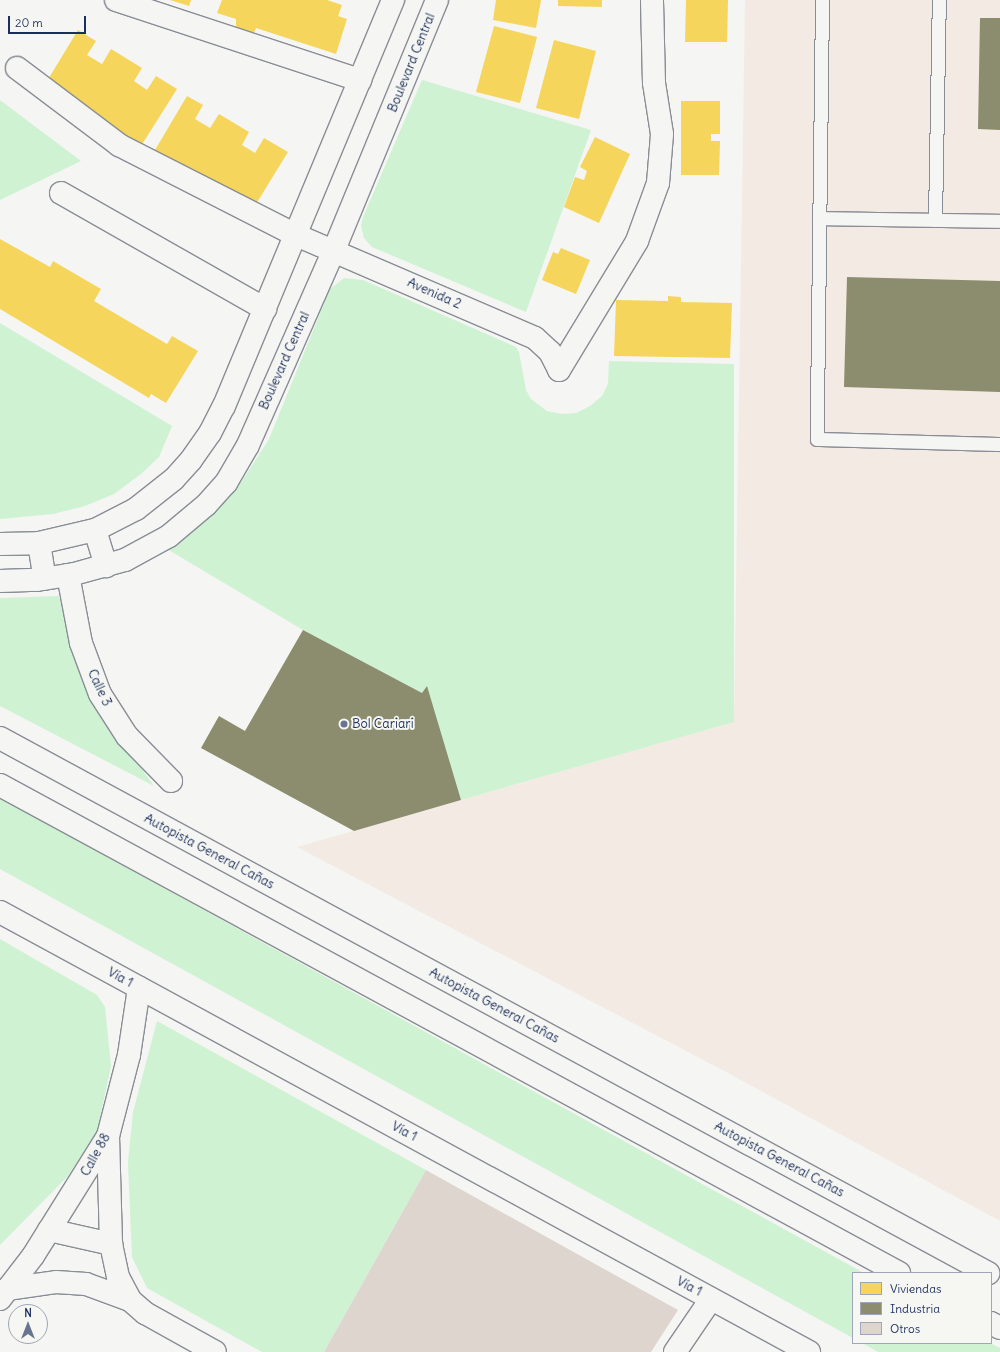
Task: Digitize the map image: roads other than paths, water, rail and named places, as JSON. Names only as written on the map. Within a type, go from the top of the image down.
[{"type":"main road","points":[[116,0],[360,80]]},
{"type":"main road","points":[[0,544],[39,543],[95,530],[136,509],[174,479],[191,460],[210,433],[224,406],[393,0]]},
{"type":"main road","name":"Boulevard Central","points":[[0,581],[45,579],[106,566],[125,560],[169,536],[206,505],[226,483],[248,445],[334,250],[437,0]]},
{"type":"main road","name":"Avenida 2","points":[[17,68],[119,144],[296,235],[334,250],[535,338],[550,352],[559,370],[634,247],[649,212],[658,183],[662,140],[654,83],[652,0]]},
{"type":"main road","points":[[61,193],[265,309]]},
{"type":"main road","points":[[95,530],[106,566]]},
{"type":"main road","points":[[39,543],[45,579]]},
{"type":"main road","name":"Calle 3","points":[[68,575],[81,643],[100,694],[127,736],[171,781]]},
{"type":"main road","name":"Autopista General Cañas","points":[[0,738],[986,1272]]},
{"type":"main road","points":[[0,785],[897,1272]]},
{"type":"main road","name":"Vía 1","points":[[0,912],[809,1352]]},
{"type":"main road","name":"Calle 88","points":[[4,1294],[49,1230],[108,1136],[129,1055],[139,988]]},
{"type":"main road","points":[[108,1136],[111,1244],[118,1277],[130,1300]]},
{"type":"main road","points":[[49,1230],[111,1244]]},
{"type":"main road","points":[[916,1234],[1000,1275]]},
{"type":"main road","points":[[4,1294],[56,1282],[86,1284],[130,1300],[145,1313],[215,1352]]},
{"type":"main road","points":[[675,1352],[711,1299]]},
{"type":"lane","points":[[822,0],[816,439],[1000,444]]},
{"type":"lane","points":[[935,220],[939,0]]},
{"type":"lane","points":[[819,218],[1000,221]]},
{"type":"place","name":"Bol Cariari","points":[[344,724]]}]
